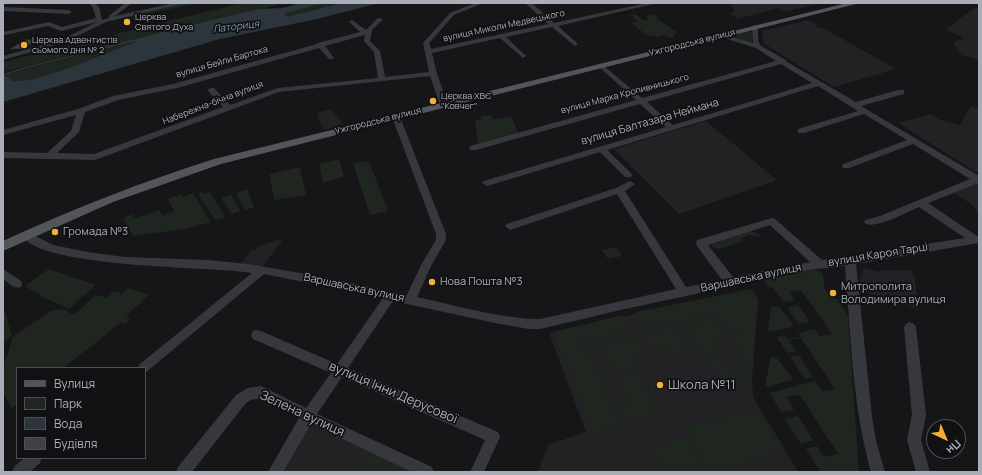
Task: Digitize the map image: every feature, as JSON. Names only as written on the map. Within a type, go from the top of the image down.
[{"type":"main road","name":"Ужгородська вулиця","points":[[3,246],[98,203],[196,168],[241,155],[856,3]]},
{"type":"street","points":[[3,8],[8,3]]},
{"type":"street","points":[[92,3],[96,7],[99,22]]},
{"type":"street","points":[[108,20],[129,3]]},
{"type":"street","points":[[142,12],[153,3]]},
{"type":"street","points":[[5,33],[49,24],[61,29],[99,22],[181,3]]},
{"type":"street","points":[[444,105],[427,52],[427,40],[452,14],[480,3]]},
{"type":"street","points":[[528,3],[575,44]]},
{"type":"street","name":"вулиця Миколи Медвецького","points":[[427,52],[655,3]]},
{"type":"street","points":[[3,8],[69,12]]},
{"type":"street","points":[[380,19],[367,32],[366,41],[376,51],[382,80]]},
{"type":"street","points":[[3,58],[59,43],[99,22]]},
{"type":"street","points":[[352,22],[367,32]]},
{"type":"street","points":[[756,28],[755,41],[758,47]]},
{"type":"street","name":"вулиця Бейли Бартока","points":[[3,133],[81,111],[116,98],[174,86],[367,32]]},
{"type":"street","points":[[501,36],[523,56]]},
{"type":"street","points":[[721,36],[758,47],[784,61],[978,179]]},
{"type":"street","points":[[320,44],[331,58]]},
{"type":"street","name":"вулиця Марка Кропивницького","points":[[472,148],[784,61]]},
{"type":"street","points":[[601,66],[672,128]]},
{"type":"street","name":"Набережна-бічна вулиця","points":[[3,155],[50,155],[88,158],[103,155],[278,90],[433,74]]},
{"type":"street","name":"вулиця Балтазара Неймана","points":[[487,183],[820,83]]},
{"type":"street","points":[[211,90],[228,108]]},
{"type":"street","points":[[856,105],[901,92]]},
{"type":"street","points":[[802,131],[865,110]]},
{"type":"street","points":[[50,155],[75,132],[81,111]]},
{"type":"street","points":[[396,117],[441,234],[441,240],[426,265],[410,299]]},
{"type":"street","points":[[846,166],[915,140]]},
{"type":"street","points":[[510,226],[619,190],[629,180],[601,148]]},
{"type":"street","points":[[869,222],[882,219],[978,179]]},
{"type":"street","points":[[619,190],[683,292]]},
{"type":"street","points":[[920,203],[976,239]]},
{"type":"street","name":"вулиця Кароя Тарці","points":[[730,282],[701,243],[772,221],[819,264],[850,261],[976,239]]},
{"type":"street","name":"Варшавська вулиця","points":[[26,235],[31,240],[47,247],[115,261],[206,263],[262,270],[517,322],[540,324],[625,304],[819,264]]},
{"type":"street","points":[[850,261],[865,416],[869,441],[878,472]]},
{"type":"street","points":[[145,367],[262,270]]},
{"type":"street","points":[[3,273],[17,284]]},
{"type":"street","points":[[275,472],[308,416],[390,295]]},
{"type":"street","points":[[910,327],[919,415],[914,440],[923,472]]},
{"type":"street","name":"вулиця Інни Дерусової","points":[[257,335],[493,437],[478,472]]},
{"type":"street","name":"Зелена вулиця","points":[[183,472],[241,399],[248,394],[261,392],[308,416],[427,472]]},
{"type":"street","points":[[19,472],[35,459]]},
{"type":"shaded area","points":[[730,3],[821,3],[786,12],[778,8],[737,19],[730,13],[735,11]]},
{"type":"shaded area","points":[[974,8],[979,8],[979,59],[961,55],[953,43],[964,38],[945,30]]},
{"type":"shaded area","points":[[808,20],[819,26],[815,27],[825,29],[896,69],[834,87],[763,43],[762,31]]},
{"type":"shaded area","points":[[971,106],[979,109],[979,174],[898,123],[931,114],[940,120],[960,125]]},
{"type":"shaded area","points":[[331,109],[344,125],[323,130],[317,113]]},
{"type":"shaded area","points":[[706,121],[777,180],[679,214],[614,149]]},
{"type":"shaded area","points":[[977,184],[979,185],[979,213],[971,204],[954,193]]},
{"type":"shaded area","points":[[284,238],[262,267],[241,264],[251,250],[256,250],[259,246]]},
{"type":"shaded area","points":[[864,268],[879,272],[881,270],[911,270],[915,280],[918,309],[867,293],[861,287],[859,280]]},
{"type":"shaded area","name":"Школа №11","points":[[751,289],[758,300],[752,380],[753,397],[798,471],[538,472],[548,445],[586,432],[549,333]]},
{"type":"shaded area","points":[[308,416],[368,445],[353,472],[275,472]]},
{"type":"green space","points":[[182,3],[199,3],[126,18],[126,17]]},
{"type":"green space","points":[[242,3],[257,3],[264,5],[266,3],[275,3],[277,5],[3,72],[3,62]]},
{"type":"green space","points":[[342,3],[290,16],[284,15],[294,9],[302,7]]},
{"type":"green space","points":[[635,14],[643,20],[649,19],[645,16],[653,14],[658,17],[656,18],[678,33],[673,34],[675,36],[669,38],[665,35],[656,37],[653,35],[648,36],[631,23],[638,21],[630,15]]},
{"type":"green space","points":[[748,31],[753,33],[751,43],[729,36]]},
{"type":"green space","points":[[138,41],[69,68],[30,80],[13,81],[5,75],[30,67]]},
{"type":"green space","points":[[491,115],[492,119],[512,117],[518,133],[478,144],[475,121],[481,120],[481,116]]},
{"type":"green space","points":[[339,159],[344,176],[323,183],[319,164]]},
{"type":"green space","points":[[369,161],[388,211],[370,215],[353,163]]},
{"type":"green space","points":[[300,167],[306,195],[274,200],[269,174]]},
{"type":"green space","points":[[247,189],[254,207],[245,210],[236,193]]},
{"type":"green space","points":[[203,192],[204,194],[210,192],[225,217],[215,220],[198,194]]},
{"type":"green space","points":[[193,193],[211,222],[185,229],[133,236],[123,218],[132,214],[135,218],[159,210],[163,216],[174,211],[168,199],[181,194],[182,197]]},
{"type":"green space","points":[[231,195],[240,211],[232,214],[221,198]]},
{"type":"green space","points":[[751,231],[760,235],[759,237],[749,235],[741,238],[743,241],[719,249],[713,247],[712,244]]},
{"type":"green space","points":[[616,247],[622,256],[608,259],[602,250]]},
{"type":"green space","points":[[49,269],[96,285],[69,309],[43,297],[25,286]]},
{"type":"green space","points":[[809,269],[822,273],[825,289],[834,299],[837,299],[848,316],[859,472],[820,472],[806,449],[817,446],[824,457],[838,454],[800,395],[787,397],[794,410],[782,412],[769,393],[815,381],[822,391],[835,389],[801,338],[789,340],[795,351],[787,353],[777,337],[785,336],[788,339],[801,337],[798,333],[815,329],[820,336],[832,334],[801,290],[789,292],[795,300],[784,302],[773,288],[768,287],[765,282],[766,278]]},
{"type":"green space","points":[[128,288],[149,295],[126,316],[131,318],[124,324],[122,322],[64,367],[16,367],[16,405],[12,408],[3,393],[3,368],[13,337],[50,311],[64,309],[73,315],[96,295],[107,298],[114,291],[122,294]]},
{"type":"green space","points":[[751,289],[758,300],[752,363],[745,359],[732,338],[744,335],[745,329],[734,331],[734,333],[729,334],[715,313],[643,328],[635,316],[636,312]]},
{"type":"green space","points":[[798,305],[810,322],[799,324],[787,308]]},
{"type":"green space","points":[[773,306],[780,308],[793,325],[792,327],[772,331],[768,330],[771,307]]},
{"type":"green space","points":[[5,311],[12,336],[3,341],[3,312]]},
{"type":"green space","points":[[623,315],[629,331],[576,343],[575,345],[578,348],[633,336],[643,355],[630,358],[635,367],[615,372],[603,346],[587,350],[614,412],[631,407],[617,377],[637,372],[655,409],[653,413],[619,422],[615,428],[593,433],[553,332]]},
{"type":"green space","points":[[710,319],[716,322],[751,377],[747,383],[730,386],[717,368],[709,370],[704,363],[708,362],[706,358],[719,355],[734,378],[747,375],[725,341],[712,344],[716,349],[703,353],[689,330],[677,333],[689,355],[675,358],[670,349],[655,352],[646,335],[649,332]]},
{"type":"green space","points":[[799,355],[813,377],[805,379],[790,357]]},
{"type":"green space","points":[[771,356],[777,358],[792,378],[791,380],[768,387],[765,385]]},
{"type":"green space","points":[[756,409],[783,452],[707,472],[686,427]]},
{"type":"green space","points":[[798,416],[813,440],[801,444],[785,419]]},
{"type":"green space","points":[[687,437],[705,472],[664,472],[652,446]]},
{"type":"green space","points":[[368,445],[427,472],[353,472]]},
{"type":"water","name":"Латориця","points":[[301,3],[334,3],[315,5],[286,13],[284,15],[290,16],[342,3],[379,3],[317,19],[220,39],[3,102],[3,74],[25,67],[259,9],[283,8]],"holes":[[[137,41],[69,68],[30,80],[13,81],[5,75],[30,67]]]},
{"type":"building","name":"Церква Адвентистів сьомого дня № 2","points":[[25,40],[36,40],[25,48],[11,49]]},
{"type":"place","name":"Церква Святого Духа","points":[[127,22]]},
{"type":"place","name":"Церква Адвентистів сьомого дня № 2","points":[[24,45]]},
{"type":"place","name":"Церква ХВЄ \"Ковчег\"","points":[[433,101]]},
{"type":"place","name":"Громада №3","points":[[55,232]]},
{"type":"place","name":"Нова Пошта №3","points":[[432,282]]},
{"type":"place","name":"Митрополита Володимира вулиця","points":[[833,293]]},
{"type":"place","name":"Школа №11","points":[[660,385]]}]
